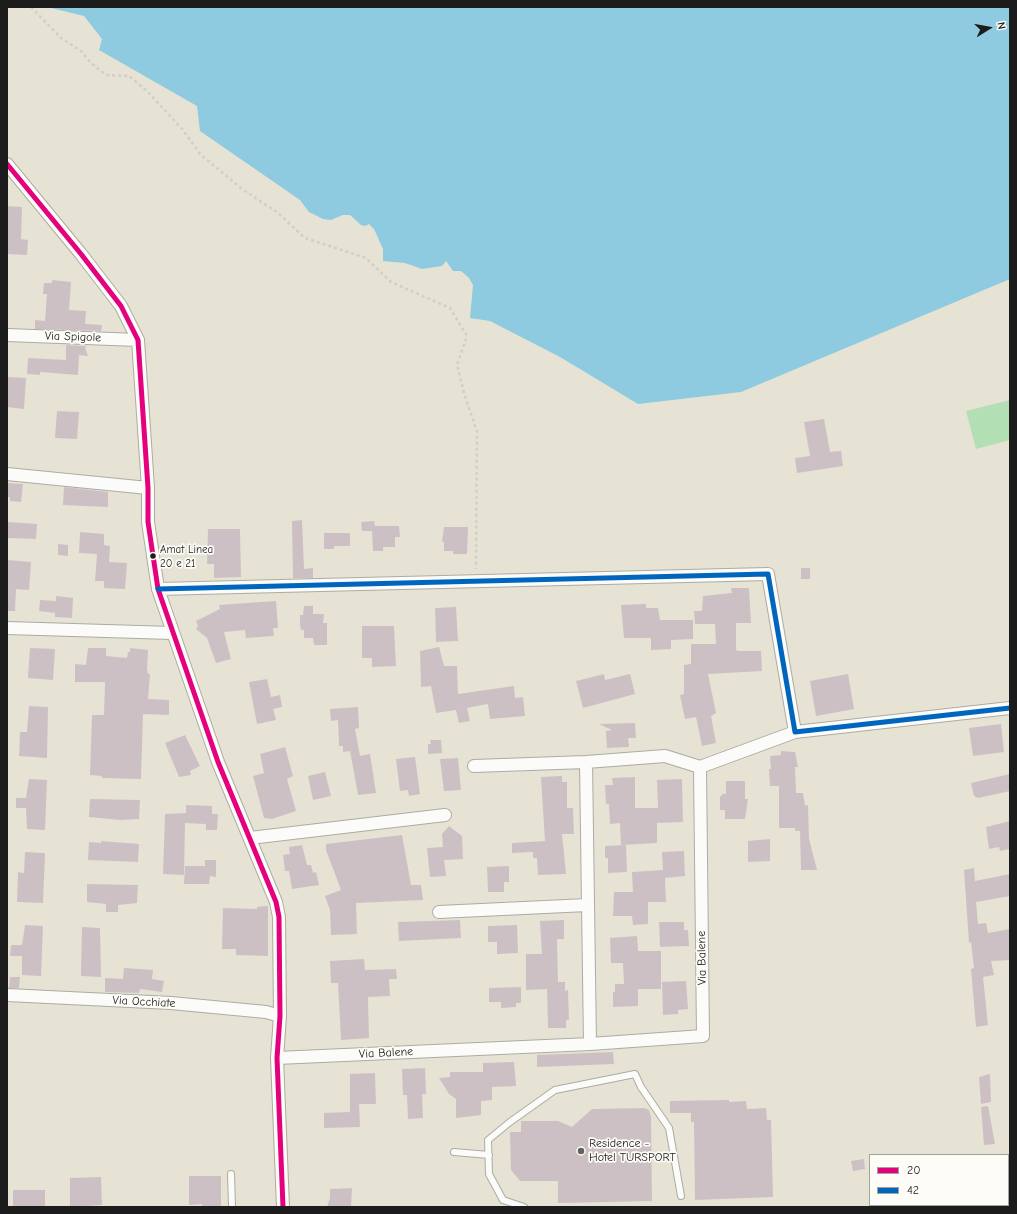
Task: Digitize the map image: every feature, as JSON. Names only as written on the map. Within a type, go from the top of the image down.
[{"type":"street","points":[[7,164],[81,254],[121,306],[138,340],[148,488],[148,522],[158,589],[218,762],[277,907],[279,918],[280,1016],[277,1058],[282,1207]]},
{"type":"street","name":"Via Spigole","points":[[7,334],[138,340]]},
{"type":"street","points":[[7,474],[148,488]]},
{"type":"street","points":[[158,589],[768,574],[795,732]]},
{"type":"street","points":[[7,628],[172,633]]},
{"type":"street","points":[[474,766],[586,762],[665,756],[700,767],[795,732],[1010,708]]},
{"type":"street","points":[[586,762],[590,1044]]},
{"type":"street","name":"Via Balene","points":[[277,1058],[590,1044],[703,1036],[700,767]]},
{"type":"street","points":[[250,838],[445,816]]},
{"type":"street","points":[[439,912],[587,905]]},
{"type":"street","name":"Via Occhiate","points":[[7,995],[171,1003],[266,1012],[280,1016]]},
{"type":"lane","points":[[524,1207],[502,1200],[489,1174],[488,1140],[510,1122],[555,1090],[634,1074],[669,1128],[681,1196]]},
{"type":"lane","points":[[454,1152],[489,1155]]},
{"type":"lane","points":[[232,1174],[232,1207]]},
{"type":"path","points":[[31,7],[61,38],[81,51],[91,63],[106,75],[129,76],[147,91],[183,130],[200,154],[242,189],[278,213],[305,238],[366,258],[391,282],[450,308],[467,336],[457,365],[464,394],[477,432],[476,582]]},
{"type":"green space","points":[[1010,400],[1010,440],[976,449],[966,411]]},
{"type":"water","points":[[47,7],[1010,7],[1010,279],[741,392],[638,404],[560,357],[490,321],[470,318],[473,285],[469,278],[461,271],[453,271],[446,261],[442,266],[422,269],[405,263],[383,261],[383,249],[374,229],[369,224],[365,226],[361,225],[350,215],[343,215],[331,220],[323,219],[309,212],[300,200],[200,131],[197,106],[99,50],[102,39],[84,16]]},
{"type":"building","points":[[7,206],[22,207],[21,239],[28,240],[27,255],[7,254]]},
{"type":"building","points":[[52,280],[71,282],[69,310],[86,311],[85,324],[102,325],[101,331],[35,329],[35,320],[45,321],[47,294],[43,294],[44,283],[52,283]]},
{"type":"building","points":[[66,345],[86,346],[85,348],[88,356],[79,355],[78,375],[40,372],[40,375],[27,374],[28,358],[66,360]]},
{"type":"building","points":[[7,377],[26,378],[24,409],[7,407]]},
{"type":"building","points":[[57,411],[79,412],[77,439],[55,438]]},
{"type":"building","points":[[824,419],[830,452],[841,451],[843,466],[797,473],[795,458],[810,456],[804,422]]},
{"type":"building","points":[[7,483],[23,484],[21,502],[10,501],[10,497],[7,497]]},
{"type":"building","points":[[64,487],[108,492],[108,507],[63,505]]},
{"type":"building","points":[[302,520],[304,569],[313,568],[313,578],[293,578],[292,521]]},
{"type":"building","points":[[374,521],[375,526],[399,526],[400,537],[395,537],[395,547],[383,547],[383,551],[373,551],[372,531],[362,531],[361,522]]},
{"type":"building","points":[[7,522],[37,524],[36,539],[7,538]]},
{"type":"building","points":[[444,527],[468,527],[467,554],[453,554],[453,551],[444,551],[444,542],[442,542]]},
{"type":"building","points":[[208,529],[240,529],[241,577],[214,578],[214,564],[207,564]]},
{"type":"building","points":[[80,532],[104,534],[104,545],[110,546],[109,562],[127,563],[125,589],[104,588],[104,581],[95,581],[97,554],[79,553]]},
{"type":"building","points":[[324,533],[350,533],[350,546],[334,546],[334,549],[324,549]]},
{"type":"building","points":[[58,544],[68,545],[68,556],[58,555]]},
{"type":"building","points":[[7,560],[31,562],[29,590],[16,589],[15,611],[7,611]]},
{"type":"building","points":[[801,568],[810,568],[810,579],[801,579]]},
{"type":"building","points":[[731,588],[749,588],[751,623],[736,623],[736,649],[737,651],[761,651],[762,671],[708,674],[716,713],[711,716],[716,743],[702,746],[696,717],[685,719],[680,695],[684,694],[684,665],[691,664],[691,644],[716,644],[715,624],[695,624],[694,611],[702,611],[703,596],[732,593]]},
{"type":"building","points":[[56,596],[73,598],[72,618],[55,617],[55,613],[39,611],[40,600],[56,601]]},
{"type":"building","points":[[276,601],[278,628],[273,628],[274,636],[246,638],[245,630],[224,632],[231,659],[216,663],[207,638],[196,629],[198,626],[196,621],[220,609],[219,605]]},
{"type":"building","points":[[646,604],[646,608],[658,608],[660,620],[693,620],[693,639],[671,640],[671,649],[651,650],[651,638],[624,638],[621,605]]},
{"type":"building","points":[[304,606],[313,606],[313,614],[324,614],[323,623],[327,623],[327,645],[314,645],[313,638],[304,638],[304,630],[301,630],[300,625],[300,615],[303,615]]},
{"type":"building","points":[[456,607],[458,641],[436,642],[435,608]]},
{"type":"building","points":[[362,626],[394,626],[396,666],[372,667],[372,658],[362,658]]},
{"type":"building","points":[[439,647],[444,666],[457,666],[458,694],[514,686],[515,698],[523,697],[525,716],[490,719],[488,704],[467,708],[470,721],[459,723],[456,710],[436,713],[431,686],[421,687],[420,651]]},
{"type":"building","points":[[30,648],[55,649],[53,680],[28,678]]},
{"type":"building","points":[[88,648],[106,648],[106,656],[127,658],[130,648],[148,650],[147,669],[148,674],[150,674],[148,699],[169,700],[169,715],[143,714],[141,779],[102,778],[102,776],[90,775],[92,715],[104,715],[105,682],[75,682],[75,664],[86,665]]},
{"type":"building","points":[[604,674],[605,680],[630,674],[635,694],[583,708],[576,681]]},
{"type":"building","points":[[848,674],[854,709],[816,716],[810,681]]},
{"type":"building","points":[[267,679],[271,697],[280,695],[282,707],[273,709],[276,720],[257,724],[249,682]]},
{"type":"building","points":[[29,706],[48,707],[47,758],[19,756],[20,732],[27,732]]},
{"type":"building","points":[[358,707],[359,728],[355,729],[360,756],[370,754],[376,793],[358,795],[350,751],[343,752],[343,746],[339,746],[338,720],[331,721],[330,709]]},
{"type":"building","points":[[635,723],[636,738],[628,738],[629,747],[607,748],[606,731],[612,730],[599,724]]},
{"type":"building","points":[[1001,724],[1004,752],[973,756],[969,728]]},
{"type":"building","points":[[185,735],[200,766],[190,771],[191,775],[179,777],[165,743]]},
{"type":"building","points":[[430,740],[441,740],[442,753],[428,754],[428,744],[431,744]]},
{"type":"building","points":[[285,747],[293,776],[287,779],[296,811],[272,819],[264,818],[253,776],[264,773],[260,754]]},
{"type":"building","points":[[781,751],[795,752],[798,767],[795,767],[796,793],[803,793],[805,806],[808,805],[809,839],[817,870],[801,870],[800,831],[795,831],[795,828],[779,828],[779,786],[770,786],[769,769],[771,769],[770,756],[781,755]]},
{"type":"building","points":[[415,757],[420,794],[409,796],[408,790],[400,791],[396,759]]},
{"type":"building","points":[[458,758],[461,790],[444,791],[440,759]]},
{"type":"building","points":[[325,772],[331,796],[313,800],[308,776]]},
{"type":"building","points":[[1010,774],[1010,791],[978,798],[974,796],[971,783]]},
{"type":"building","points":[[562,776],[562,782],[567,782],[567,808],[573,808],[574,834],[562,834],[566,874],[538,875],[537,858],[533,858],[533,852],[512,853],[512,843],[545,841],[541,777]]},
{"type":"building","points":[[635,777],[635,808],[658,808],[657,780],[682,779],[683,822],[657,823],[657,843],[621,845],[620,823],[610,824],[609,804],[606,804],[605,785],[613,785],[612,778]]},
{"type":"building","points":[[29,779],[47,780],[45,830],[27,829],[26,808],[16,808],[16,798],[26,798]]},
{"type":"building","points":[[726,781],[745,781],[745,799],[748,799],[745,819],[725,819],[725,810],[720,810],[720,796],[722,796],[722,794],[726,794]]},
{"type":"building","points":[[90,799],[140,800],[139,819],[121,820],[89,817]]},
{"type":"building","points":[[186,805],[212,806],[212,814],[218,814],[217,830],[206,830],[206,824],[185,823],[184,875],[163,874],[165,814],[186,813]]},
{"type":"building","points":[[1010,821],[1009,849],[1000,851],[999,847],[989,849],[986,827]]},
{"type":"building","points":[[449,826],[462,836],[463,859],[444,860],[446,876],[430,877],[427,848],[443,847],[442,834]]},
{"type":"building","points":[[402,835],[411,885],[421,885],[423,900],[356,903],[357,934],[331,935],[330,910],[325,896],[341,890],[326,850],[326,844]]},
{"type":"building","points":[[770,839],[770,861],[748,862],[748,841]]},
{"type":"building","points":[[101,841],[139,844],[138,862],[88,860],[89,842],[101,843]]},
{"type":"building","points":[[302,845],[307,865],[311,865],[313,873],[316,872],[319,885],[292,889],[289,871],[285,871],[283,855],[290,854],[289,847]]},
{"type":"building","points":[[626,845],[627,872],[608,873],[608,858],[605,858],[605,846]]},
{"type":"building","points":[[684,851],[685,876],[665,878],[666,902],[648,902],[648,924],[633,925],[632,916],[613,916],[614,892],[633,892],[632,872],[663,870],[662,852]]},
{"type":"building","points":[[25,852],[45,853],[43,903],[17,902],[18,872],[24,873]]},
{"type":"building","points":[[205,860],[216,860],[216,877],[210,876],[209,884],[184,884],[185,866],[205,866]]},
{"type":"building","points":[[509,866],[509,882],[504,882],[504,892],[488,892],[487,867]]},
{"type":"building","points":[[974,868],[975,881],[1010,874],[1010,896],[976,902],[978,924],[986,923],[988,933],[1010,929],[1010,960],[991,961],[994,975],[983,977],[988,1025],[976,1027],[971,969],[974,968],[971,942],[969,943],[964,870]]},
{"type":"building","points":[[87,884],[138,885],[137,903],[118,905],[118,912],[106,912],[106,904],[87,902]]},
{"type":"building","points":[[268,906],[268,956],[236,955],[236,949],[222,949],[223,908],[257,909],[257,907]]},
{"type":"building","points":[[460,920],[461,938],[399,941],[398,922]]},
{"type":"building","points":[[564,920],[564,939],[557,939],[558,982],[565,982],[565,991],[568,990],[569,1020],[566,1020],[566,1028],[548,1028],[547,989],[526,990],[526,954],[542,954],[540,921]]},
{"type":"building","points":[[659,922],[684,922],[684,930],[688,930],[689,946],[660,947]]},
{"type":"building","points":[[25,925],[43,926],[41,976],[22,975],[22,956],[10,956],[11,945],[22,945]]},
{"type":"building","points":[[517,925],[518,953],[497,954],[497,942],[488,942],[488,926]]},
{"type":"building","points":[[82,927],[100,928],[101,977],[81,976]]},
{"type":"building","points":[[637,936],[638,951],[661,951],[661,989],[638,989],[638,1006],[613,1007],[613,992],[615,992],[615,984],[624,984],[623,963],[611,963],[610,938]]},
{"type":"building","points":[[364,959],[365,970],[396,969],[397,979],[389,979],[390,996],[368,997],[369,1038],[341,1040],[338,983],[331,983],[330,961]]},
{"type":"building","points":[[124,968],[153,970],[152,979],[164,981],[162,992],[140,989],[139,993],[105,992],[105,978],[123,979]]},
{"type":"building","points":[[10,977],[20,977],[19,988],[9,988]]},
{"type":"building","points":[[686,981],[688,1009],[678,1010],[678,1014],[663,1015],[662,982]]},
{"type":"building","points":[[521,987],[521,1003],[516,1003],[516,1007],[501,1008],[501,1002],[489,1002],[489,988]]},
{"type":"building","points":[[613,1052],[614,1064],[537,1067],[537,1055]]},
{"type":"building","points":[[514,1062],[516,1086],[492,1087],[492,1100],[481,1101],[481,1115],[456,1118],[456,1099],[449,1094],[439,1078],[450,1077],[450,1072],[483,1072],[483,1063]]},
{"type":"building","points":[[425,1068],[426,1094],[422,1094],[423,1118],[408,1119],[407,1095],[403,1095],[402,1069]]},
{"type":"building","points":[[375,1073],[376,1104],[359,1104],[360,1127],[324,1128],[324,1113],[350,1112],[350,1074]]},
{"type":"building","points":[[990,1074],[991,1102],[981,1104],[979,1077]]},
{"type":"building","points":[[729,1100],[729,1102],[746,1101],[747,1109],[766,1108],[767,1120],[771,1120],[773,1197],[695,1200],[694,1122],[691,1122],[691,1113],[670,1113],[670,1101]]},
{"type":"building","points":[[988,1106],[995,1144],[984,1145],[981,1107]]},
{"type":"building","name":"Residence - Hotel TURSPORT","points":[[645,1108],[649,1110],[651,1116],[652,1201],[558,1203],[558,1181],[520,1181],[511,1170],[510,1132],[521,1132],[521,1121],[558,1121],[572,1127],[592,1109]]},
{"type":"building","points":[[864,1159],[865,1169],[853,1171],[851,1161]]},
{"type":"building","points":[[189,1176],[221,1176],[221,1207],[202,1207],[202,1204],[189,1205]]},
{"type":"building","points":[[101,1177],[102,1205],[70,1207],[70,1178]]},
{"type":"building","points":[[352,1188],[351,1207],[327,1207],[330,1198],[330,1189]]},
{"type":"building","points":[[13,1190],[45,1190],[45,1207],[13,1207]]},
{"type":"transit line","name":"20","points":[[7,164],[81,254],[121,306],[138,340],[148,488],[148,522],[158,589],[218,762],[276,902],[279,917],[280,1016],[277,1058],[283,1207]]},
{"type":"transit line","name":"42","points":[[158,589],[768,574],[795,732],[1010,708]]},
{"type":"place","name":"Amat Linea 20 e 21","points":[[153,556]]},
{"type":"place","name":"Residence - Hotel TURSPORT","points":[[581,1151]]}]
